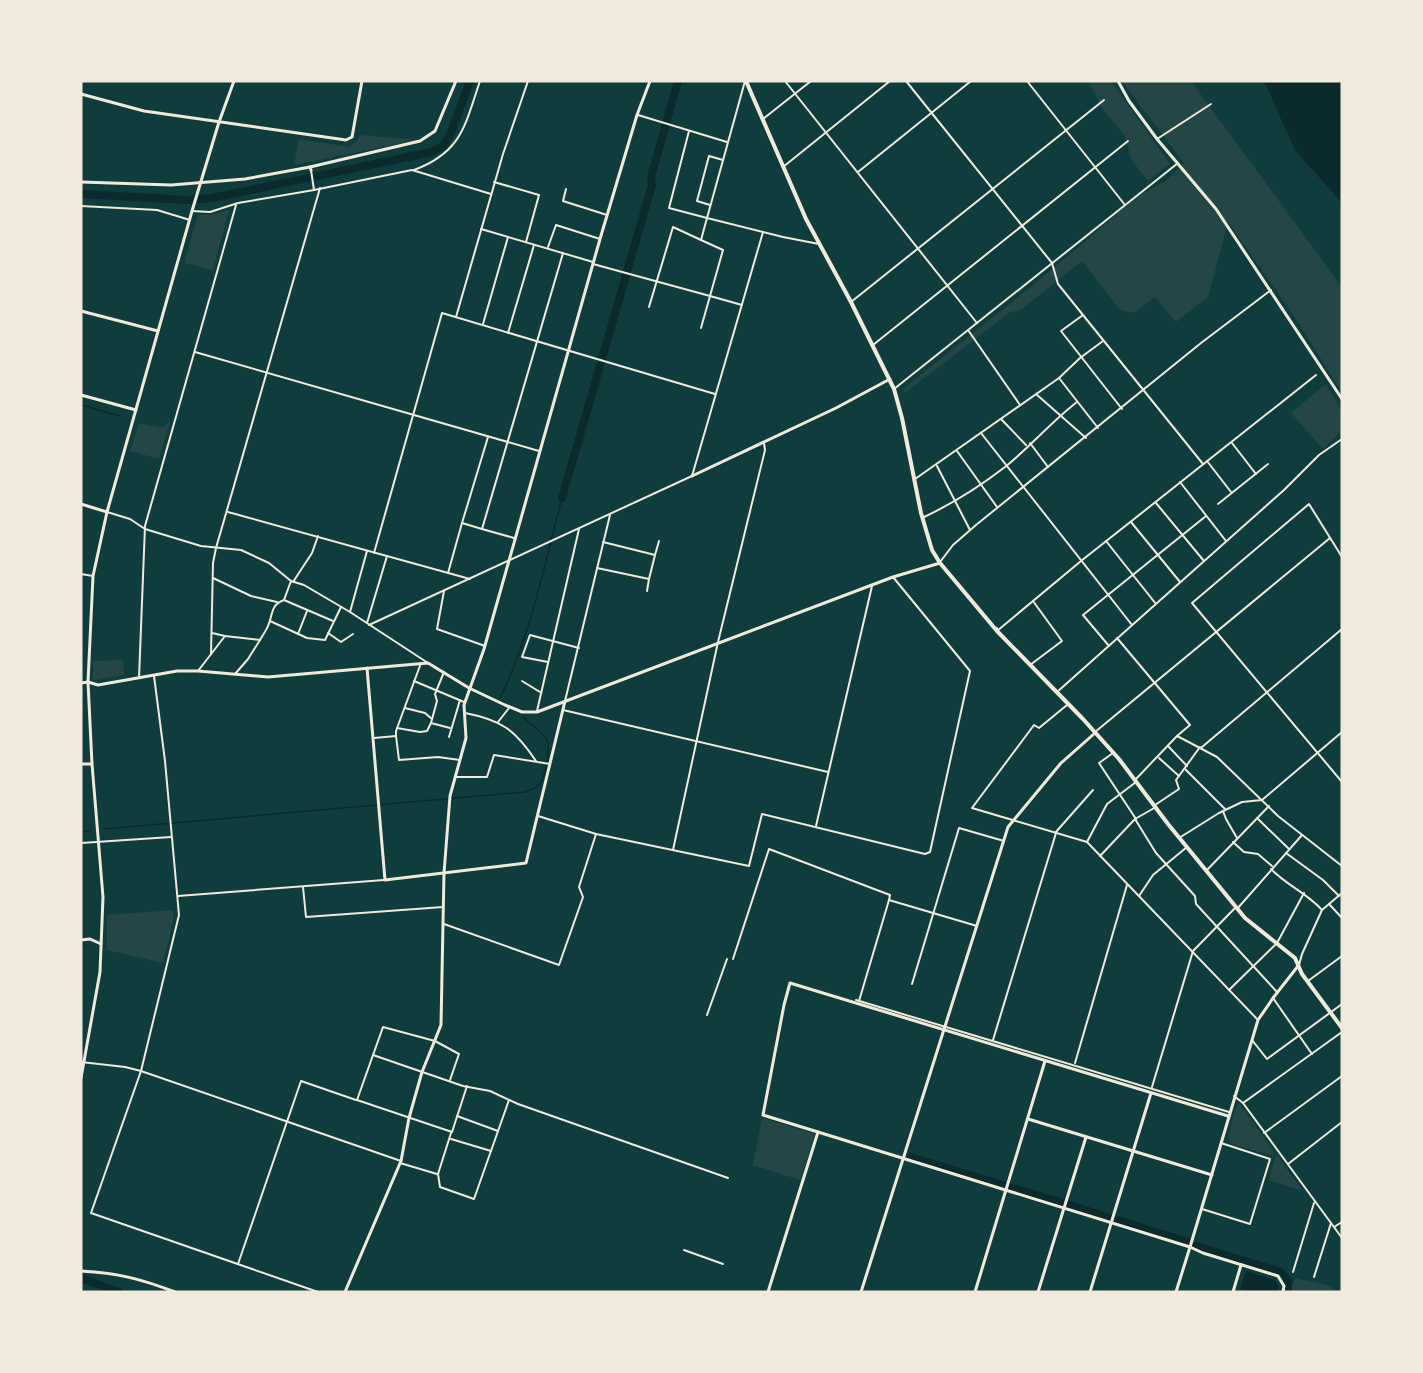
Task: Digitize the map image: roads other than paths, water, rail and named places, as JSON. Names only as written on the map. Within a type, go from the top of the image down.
[{"type":"main road","points":[[745,81],[806,219],[890,379],[902,417],[922,519],[932,550],[940,563],[1030,665],[1095,732],[1156,806],[1205,871],[1254,927],[1277,942],[1295,958],[1302,974],[1342,1030]]},
{"type":"street","points":[[81,1078],[97,995],[103,897],[88,682],[93,576],[107,512],[158,331],[219,122],[234,81]]},
{"type":"street","points":[[81,94],[144,111],[346,140],[352,137],[362,81]]},
{"type":"street","points":[[81,182],[171,185],[245,179],[311,168],[420,141],[435,131],[456,81]]},
{"type":"street","points":[[193,209],[210,212],[412,170],[429,164],[455,144],[463,130],[480,81]]},
{"type":"street","points":[[456,317],[494,182],[528,81]]},
{"type":"street","points":[[345,1292],[400,1162],[422,1072],[441,1025],[444,873],[450,796],[466,738],[465,702],[484,646],[600,238],[637,115],[650,81]]},
{"type":"street","points":[[701,240],[745,81]]},
{"type":"street","points":[[785,81],[977,323]]},
{"type":"street","points":[[763,119],[811,81]]},
{"type":"street","points":[[783,167],[890,81]]},
{"type":"street","points":[[906,81],[1052,263],[1058,284],[1203,464]]},
{"type":"street","points":[[858,172],[971,81]]},
{"type":"street","points":[[1027,81],[1125,205]]},
{"type":"street","points":[[1118,81],[1129,101],[1157,139],[1216,209],[1342,399]]},
{"type":"street","points":[[851,302],[1104,100]]},
{"type":"street","points":[[1157,139],[1212,104]]},
{"type":"street","points":[[637,115],[727,142]]},
{"type":"street","points":[[689,131],[669,208],[819,244]]},
{"type":"street","points":[[873,345],[1128,141]]},
{"type":"street","points":[[711,205],[697,201],[709,156],[723,160]]},
{"type":"street","points":[[894,389],[1178,163]]},
{"type":"street","points":[[311,168],[314,189]]},
{"type":"street","points":[[412,170],[491,194]]},
{"type":"street","points":[[494,182],[539,195],[526,242]]},
{"type":"street","points":[[212,654],[213,563],[216,548],[320,188]]},
{"type":"street","points":[[566,189],[563,201],[607,215]]},
{"type":"street","points":[[140,678],[145,530],[236,205]]},
{"type":"street","points":[[81,206],[157,210],[190,220]]},
{"type":"street","points":[[548,248],[556,225],[600,238]]},
{"type":"street","points":[[649,307],[673,227],[723,250],[701,328]]},
{"type":"street","points":[[481,229],[742,305]]},
{"type":"street","points":[[692,476],[763,232]]},
{"type":"street","points":[[482,325],[508,237]]},
{"type":"street","points":[[508,333],[534,245]]},
{"type":"street","points":[[482,529],[563,253]]},
{"type":"street","points":[[81,504],[130,519],[145,530],[201,546],[241,550],[269,563],[292,582],[304,585],[350,612],[469,688],[522,712],[537,712],[893,577],[940,563],[952,545],[970,530],[1024,489],[1201,343],[1271,290]]},
{"type":"street","points":[[81,311],[158,331]]},
{"type":"street","points":[[374,553],[442,313],[716,394]]},
{"type":"street","points":[[1083,315],[1061,331],[1122,409]]},
{"type":"street","points":[[968,330],[1020,405]]},
{"type":"street","points":[[915,479],[937,466],[1059,378],[1080,357],[1103,341]]},
{"type":"street","points":[[195,352],[539,450]]},
{"type":"street","points":[[997,629],[1316,375]]},
{"type":"street","points":[[1059,378],[1098,428]]},
{"type":"street","points":[[368,624],[507,563],[764,443],[890,379]]},
{"type":"street","points":[[1036,394],[1086,438]]},
{"type":"street","points":[[81,395],[136,410]]},
{"type":"street","points":[[922,519],[955,503],[1006,466],[1077,402]]},
{"type":"street","points":[[1001,419],[1049,468]]},
{"type":"street","points":[[981,433],[1132,625]]},
{"type":"street","points":[[448,573],[488,436]]},
{"type":"street","points":[[1056,692],[1319,455],[1342,440]]},
{"type":"street","points":[[1231,442],[1256,474]]},
{"type":"street","points":[[673,850],[718,642],[765,450],[764,443]]},
{"type":"street","points":[[957,451],[979,485],[998,508]]},
{"type":"street","points":[[1208,460],[1232,492]]},
{"type":"street","points":[[1218,504],[1268,464]]},
{"type":"street","points":[[937,466],[970,530]]},
{"type":"street","points":[[1180,482],[1226,541]]},
{"type":"street","points":[[1156,502],[1204,561]]},
{"type":"street","points":[[1342,557],[1309,504],[1192,603],[1342,782]]},
{"type":"street","points":[[228,512],[470,579]]},
{"type":"street","points":[[178,896],[385,880],[526,863],[610,515]]},
{"type":"street","points":[[1108,646],[1083,615],[1206,516]]},
{"type":"street","points":[[1131,522],[1180,582]]},
{"type":"street","points":[[462,523],[514,538]]},
{"type":"street","points":[[537,712],[579,529]]},
{"type":"street","points":[[234,675],[260,640],[270,621],[271,611],[284,600],[292,582],[312,553],[318,536]]},
{"type":"street","points":[[861,1292],[1011,820],[1061,763],[1095,732],[1330,538]]},
{"type":"street","points":[[647,591],[659,541]]},
{"type":"street","points":[[1106,541],[1156,604]]},
{"type":"street","points":[[603,542],[655,555]]},
{"type":"street","points":[[350,612],[367,551]]},
{"type":"street","points":[[368,624],[387,556]]},
{"type":"street","points":[[597,568],[649,579]]},
{"type":"street","points":[[81,574],[93,576]]},
{"type":"street","points":[[538,816],[597,834],[749,866],[762,814],[925,854],[930,852],[970,671],[893,577]]},
{"type":"street","points":[[213,578],[251,596],[279,602]]},
{"type":"street","points":[[816,826],[872,585]]},
{"type":"street","points":[[444,591],[437,629],[484,646]]},
{"type":"street","points":[[284,600],[333,621]]},
{"type":"street","points":[[1030,665],[1062,641],[1033,601]]},
{"type":"street","points":[[270,621],[307,638],[325,640],[341,607]]},
{"type":"street","points":[[298,634],[307,611]]},
{"type":"street","points":[[1100,856],[1136,819],[1179,789],[1176,780],[1200,748],[1342,629]]},
{"type":"street","points":[[212,633],[260,640]]},
{"type":"street","points":[[328,633],[341,642],[353,634]]},
{"type":"street","points":[[548,662],[522,657],[530,635],[579,648]]},
{"type":"street","points":[[198,671],[225,636]]},
{"type":"street","points":[[1087,842],[1107,804],[1135,781],[1190,724],[1117,638]]},
{"type":"street","points":[[421,663],[397,728],[399,760],[438,757],[460,760]]},
{"type":"street","points":[[81,683],[88,682],[98,685],[177,671],[268,677],[428,663]]},
{"type":"street","points":[[368,668],[385,880]]},
{"type":"street","points":[[397,728],[426,731],[431,723],[437,701],[435,694],[444,672]]},
{"type":"street","points":[[154,675],[165,761],[179,915],[141,1071],[91,1213],[318,1292]]},
{"type":"street","points":[[414,681],[465,702]]},
{"type":"street","points":[[522,681],[541,693]]},
{"type":"street","points":[[449,737],[460,700]]},
{"type":"street","points":[[1068,704],[1039,728],[1035,725],[972,808],[1087,842],[1258,1020]]},
{"type":"street","points":[[404,707],[425,712],[432,719]]},
{"type":"street","points":[[498,722],[509,707]]},
{"type":"street","points":[[563,710],[828,772]]},
{"type":"street","points":[[465,713],[490,717],[504,725],[525,745],[536,761]]},
{"type":"street","points":[[431,723],[450,728]]},
{"type":"street","points":[[1179,838],[1224,810],[1242,802],[1262,800],[1342,732]]},
{"type":"street","points":[[373,738],[396,736]]},
{"type":"street","points":[[1177,736],[1217,757],[1302,835],[1342,866]]},
{"type":"street","points":[[1168,746],[1224,810],[1226,819],[1237,838]]},
{"type":"street","points":[[1113,753],[1099,763],[1156,853],[1194,897],[1196,904],[1277,992]]},
{"type":"street","points":[[456,777],[487,777],[494,755],[550,764]]},
{"type":"street","points":[[1158,757],[1179,776]]},
{"type":"street","points":[[81,764],[92,764]]},
{"type":"street","points":[[993,1040],[1056,833],[1093,790]]},
{"type":"street","points":[[1205,871],[1269,806]]},
{"type":"street","points":[[1257,818],[1289,849]]},
{"type":"street","points":[[912,984],[959,828],[1004,841]]},
{"type":"street","points":[[443,924],[559,965],[583,897],[579,887],[597,834]]},
{"type":"street","points":[[1090,1292],[1193,951],[1237,908],[1302,835]]},
{"type":"street","points":[[81,843],[171,837]]},
{"type":"street","points":[[1233,842],[1244,852],[1258,854],[1278,877],[1312,898],[1322,910]]},
{"type":"street","points":[[1139,897],[1154,875],[1186,847]]},
{"type":"street","points":[[733,959],[769,849],[890,895],[858,1000],[1046,1060],[1151,1090]]},
{"type":"street","points":[[1286,853],[1323,880],[1339,896]]},
{"type":"street","points":[[1074,1065],[1127,885]]},
{"type":"street","points":[[303,887],[306,917],[443,907]]},
{"type":"street","points":[[1229,990],[1277,942],[1304,893]]},
{"type":"street","points":[[1176,1292],[1258,1020],[1299,965],[1322,910],[1342,893]]},
{"type":"street","points":[[889,900],[977,926]]},
{"type":"street","points":[[1329,904],[1342,918]]},
{"type":"street","points":[[81,940],[90,939],[100,944]]},
{"type":"street","points":[[1307,981],[1342,956]]},
{"type":"street","points":[[707,1015],[727,959]]},
{"type":"street","points":[[1229,1114],[993,1040],[790,983],[764,1115],[1278,1276],[1284,1286],[1282,1292]]},
{"type":"street","points":[[1273,998],[1312,1054]]},
{"type":"street","points":[[1252,1040],[1268,1059],[1342,1004]]},
{"type":"street","points":[[357,1100],[383,1027],[435,1041],[459,1054],[450,1080]]},
{"type":"street","points":[[1243,1103],[1342,1030]]},
{"type":"street","points":[[373,1055],[467,1086],[490,1091],[509,1100],[728,1178]]},
{"type":"street","points":[[975,1292],[1046,1060]]},
{"type":"street","points":[[83,1062],[141,1071],[438,1174]]},
{"type":"street","points":[[1264,1133],[1342,1076]]},
{"type":"street","points":[[238,1264],[301,1081],[452,1132]]},
{"type":"street","points":[[467,1086],[438,1174],[440,1187],[474,1199],[509,1100]]},
{"type":"street","points":[[1234,1096],[1243,1103],[1342,1238]]},
{"type":"street","points":[[457,1116],[498,1131]]},
{"type":"street","points":[[1028,1119],[1212,1175]]},
{"type":"street","points":[[1288,1164],[1342,1122]]},
{"type":"street","points":[[768,1292],[818,1132]]},
{"type":"street","points":[[1038,1292],[1086,1137]]},
{"type":"street","points":[[450,1138],[491,1151]]},
{"type":"street","points":[[1202,1209],[1250,1224],[1270,1159],[1221,1143]]},
{"type":"street","points":[[1293,1272],[1314,1202]]},
{"type":"street","points":[[1334,1227],[1342,1222]]},
{"type":"street","points":[[1314,1277],[1331,1223]]},
{"type":"street","points":[[684,1250],[723,1264]]},
{"type":"street","points":[[1233,1292],[1241,1264]]},
{"type":"street","points":[[81,1271],[132,1276],[175,1292]]},
{"type":"waterway","points":[[81,194],[187,200],[212,198],[432,152],[444,145],[450,135],[470,81]]},
{"type":"waterway","points":[[562,498],[652,185],[651,177],[678,81]]},
{"type":"waterway","points":[[81,405],[120,416]]},
{"type":"waterway","points":[[500,698],[528,625],[562,498]]},
{"type":"waterway","points":[[104,829],[525,792],[538,786],[541,782],[546,768],[548,744],[545,737],[523,717]]},
{"type":"waterway","points":[[81,832],[89,831]]},
{"type":"waterway","points":[[911,1157],[1003,1185]]},
{"type":"waterway","points":[[1009,1187],[1061,1202]]},
{"type":"waterway","points":[[1067,1204],[1110,1218]]},
{"type":"waterway","points":[[1118,1220],[1188,1242]]},
{"type":"waterway","points":[[1196,1246],[1281,1272],[1288,1281],[1288,1292]]},
{"type":"waterway","points":[[81,1278],[119,1292]]}]
